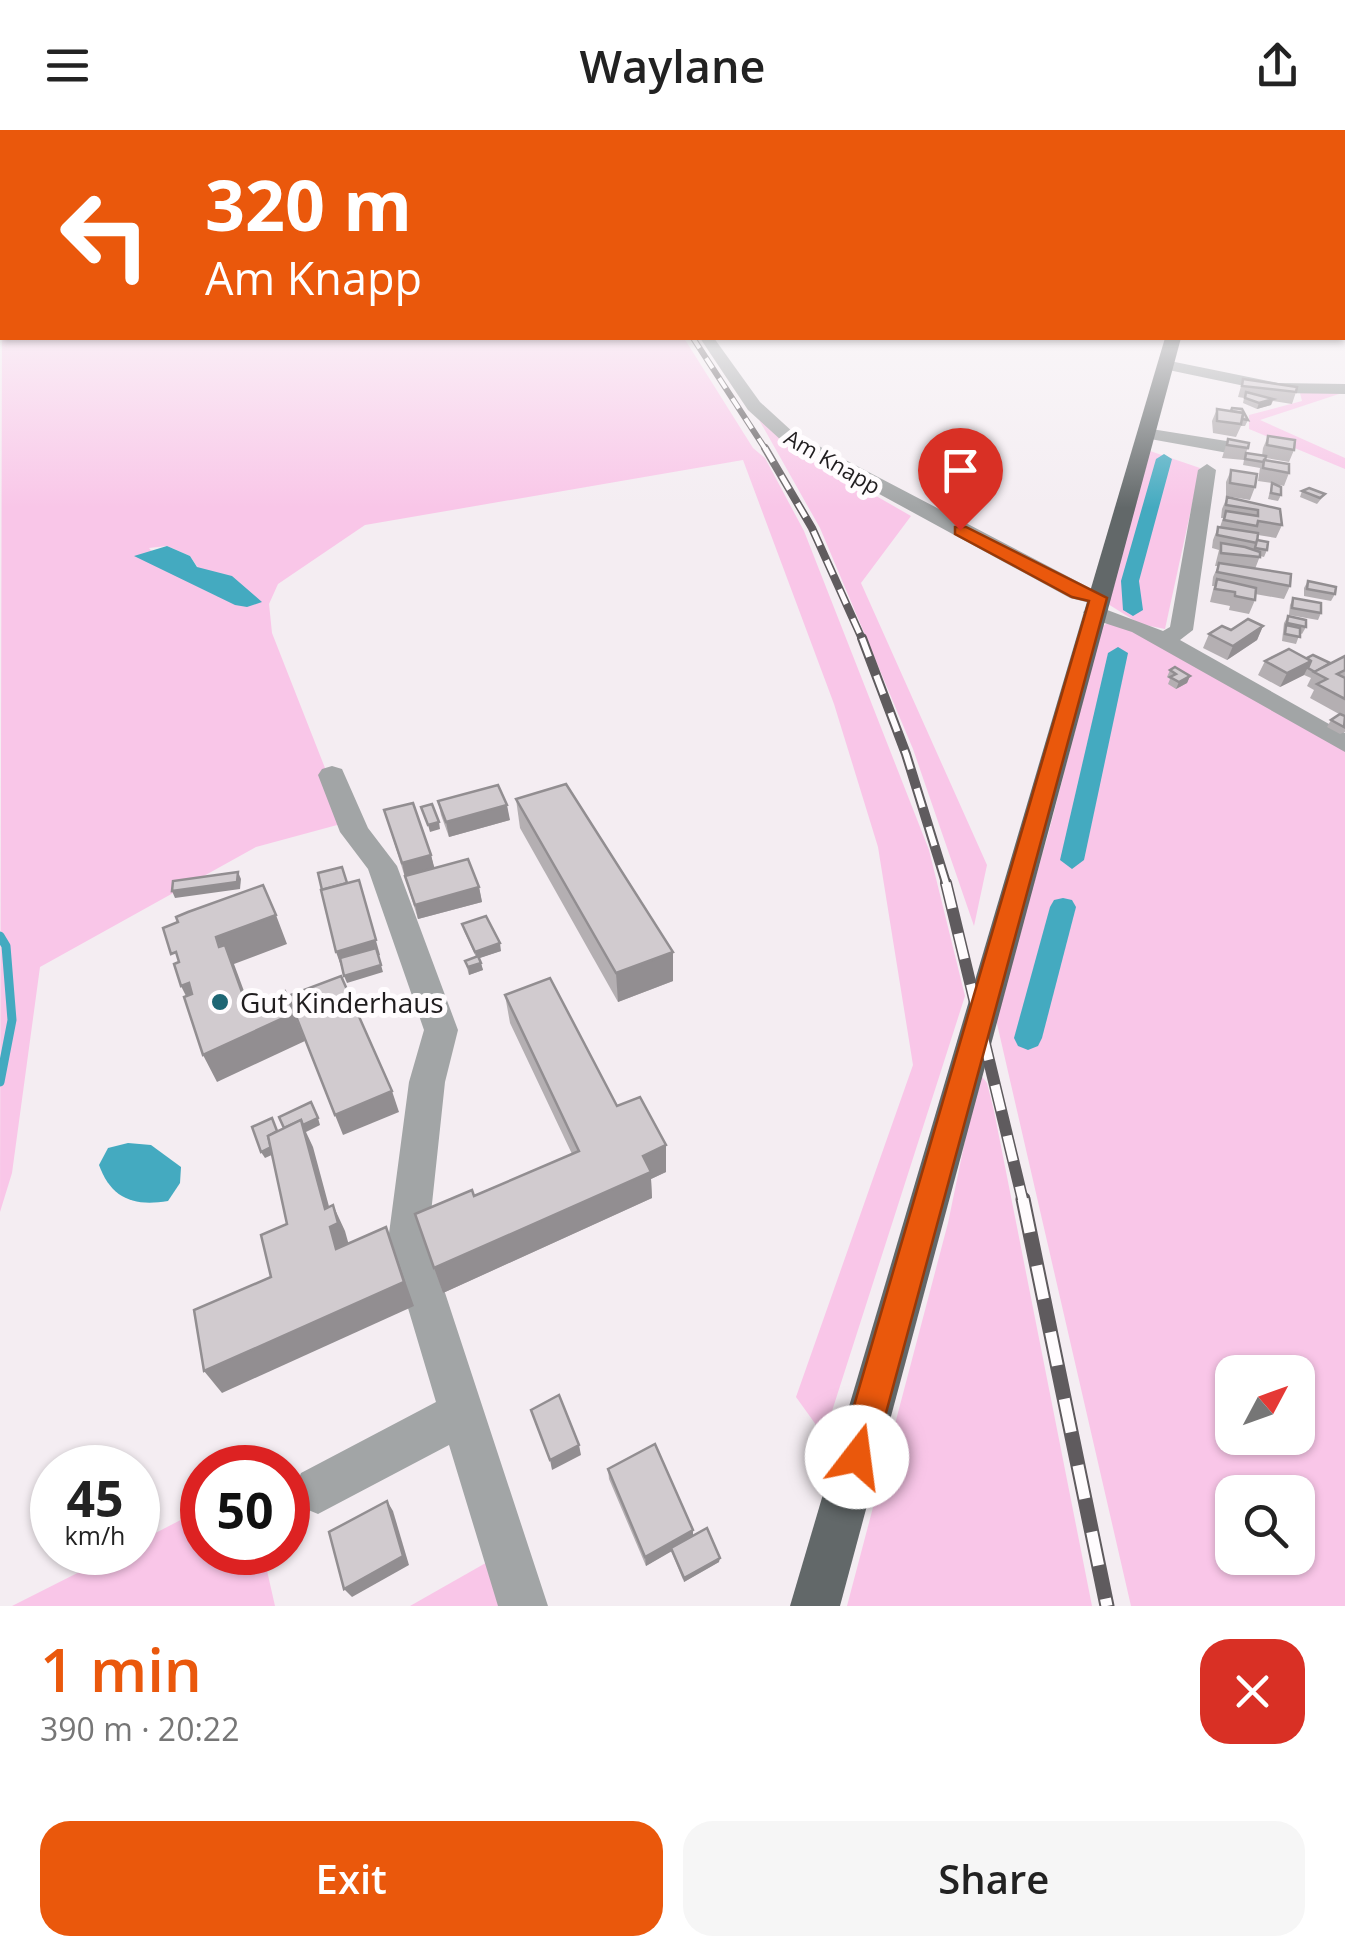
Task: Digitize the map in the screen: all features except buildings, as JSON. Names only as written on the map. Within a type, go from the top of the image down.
[{"type":"main road","points":[[816,1606],[1096,605],[1150,434],[1164,370]]},
{"type":"street","name":"Am Knapp","points":[[729,370],[754,406],[788,437],[1164,640],[1345,744]]},
{"type":"street","points":[[1189,370],[1278,388],[1345,389]]},
{"type":"street","points":[[1150,434],[1239,449]]},
{"type":"street","points":[[1164,640],[1181,630],[1207,470]]},
{"type":"street","points":[[332,775],[355,832],[382,866],[442,1030],[427,1082],[408,1241],[524,1606]]},
{"type":"street","points":[[318,1490],[462,1412]]},
{"type":"shaded area","points":[[2,370],[704,370],[753,448],[765,458],[804,531],[929,850],[965,996],[824,1436],[796,1397],[913,1065],[878,847],[834,704],[743,460],[365,525],[278,584],[269,604],[272,633],[325,768],[363,818],[256,847],[40,967],[12,1173],[0,1212]],"holes":[[[167,546],[190,556],[217,596],[173,574],[149,548]]]},
{"type":"shaded area","points":[[1345,392],[1260,420],[1345,458],[1345,469],[1249,429],[1249,415],[1302,401],[1300,393]]},
{"type":"shaded area","points":[[758,418],[803,454],[911,516],[861,583],[987,865],[974,926],[913,749],[820,528]]},
{"type":"shaded area","points":[[1150,451],[1200,468],[1165,629],[1140,624],[1108,604]]},
{"type":"shaded area","points":[[1107,623],[1128,627],[1345,751],[1345,1606],[1131,1606],[995,1015],[1048,835],[1102,627]]},
{"type":"shaded area","points":[[979,1073],[987,1083],[994,1111],[1092,1606],[847,1606],[948,1223]]},
{"type":"shaded area","points":[[180,1520],[180,1575],[268,1575],[275,1606],[12,1606],[73,1575],[160,1575],[160,1531]]},
{"type":"shaded area","points":[[491,1560],[504,1606],[410,1606]]},
{"type":"water","points":[[167,546],[190,556],[197,567],[232,576],[262,602],[247,607],[235,605],[134,556]]},
{"type":"water","points":[[128,1143],[151,1145],[181,1167],[180,1183],[168,1201],[134,1201],[110,1185],[99,1165],[108,1148]]},
{"type":"waterway","points":[[1133,610],[1130,581],[1164,459]]},
{"type":"waterway","points":[[1072,860],[1118,653]]},
{"type":"waterway","points":[[1028,1038],[1063,907]]},
{"type":"waterway","points":[[0,936],[6,946],[12,1020],[0,1082]]},
{"type":"railway","points":[[714,370],[766,450]]},
{"type":"railway","points":[[765,448],[812,528],[863,641]]},
{"type":"railway","points":[[862,638],[906,754],[947,886]]},
{"type":"railway","points":[[946,883],[1023,1201]]},
{"type":"railway","points":[[1023,1199],[1107,1606]]},
{"type":"place","name":"Gut Kinderhaus","points":[[220,1002]]},
{"type":"route","points":[[857,1457],[1098,598],[1078,593],[960,530]]}]
